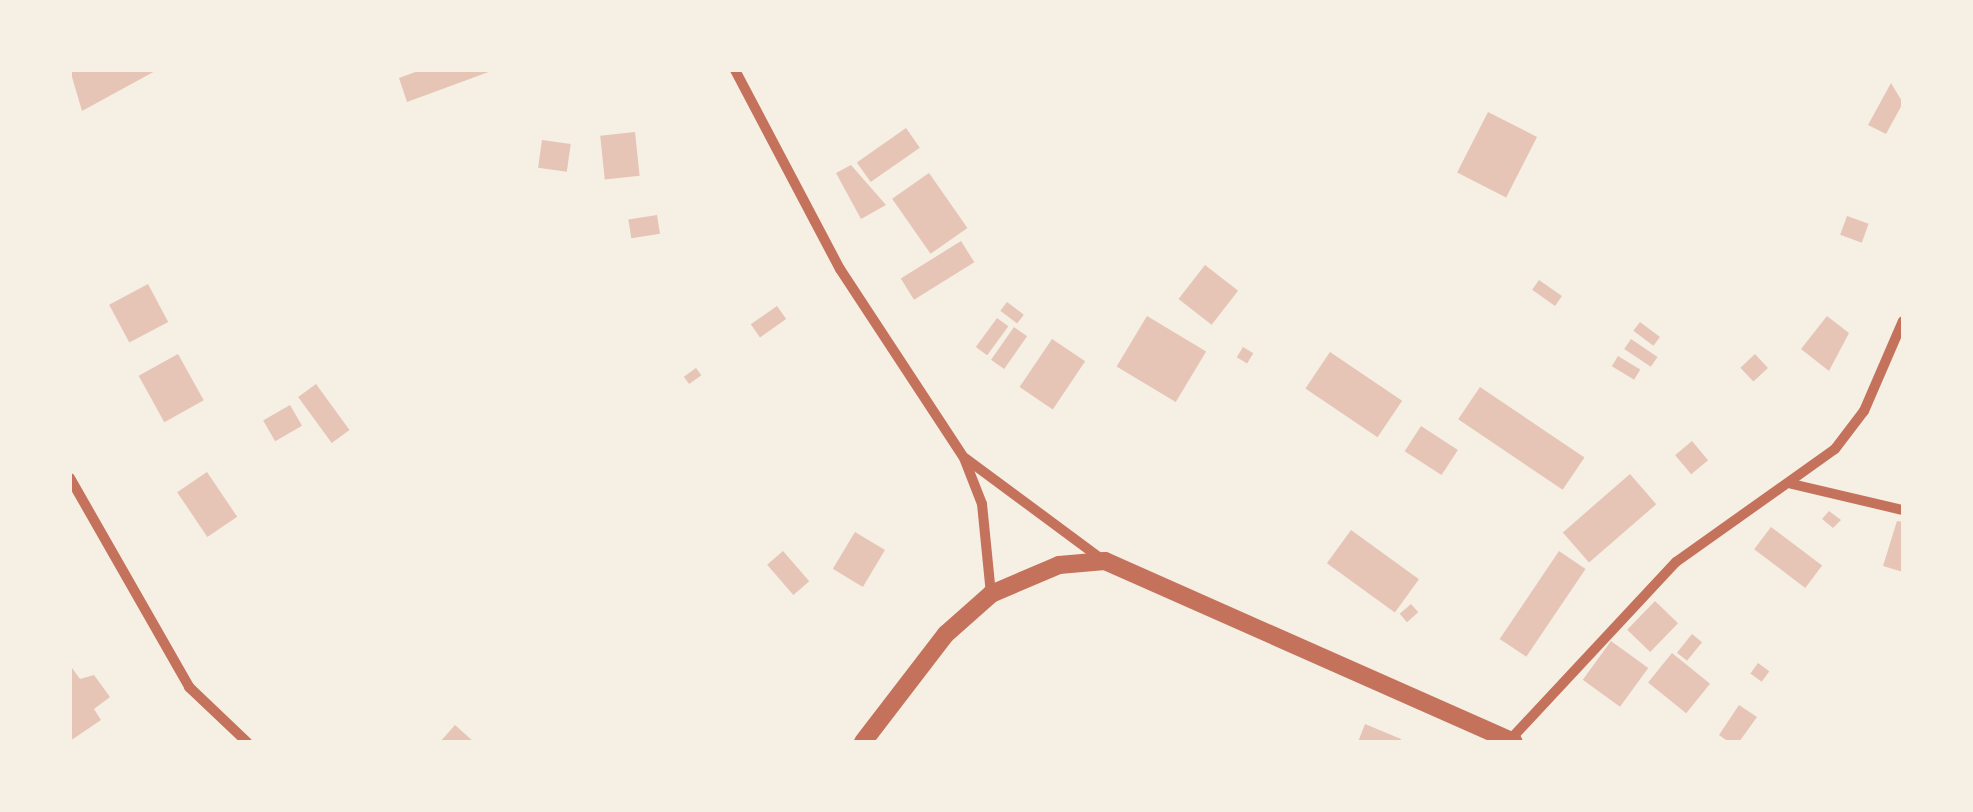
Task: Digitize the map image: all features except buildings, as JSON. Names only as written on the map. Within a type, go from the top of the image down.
[{"type":"street","points":[[735,70],[876,330],[964,458],[982,504],[991,594]]},
{"type":"street","points":[[964,458],[1105,561],[1511,741],[1676,562],[1792,484],[1864,411],[1903,321]]},
{"type":"street","points":[[70,478],[189,687],[247,742]]},
{"type":"street","points":[[1792,484],[1903,510]]},
{"type":"street","points":[[863,742],[946,634],[991,594],[1059,565],[1105,561]]}]
